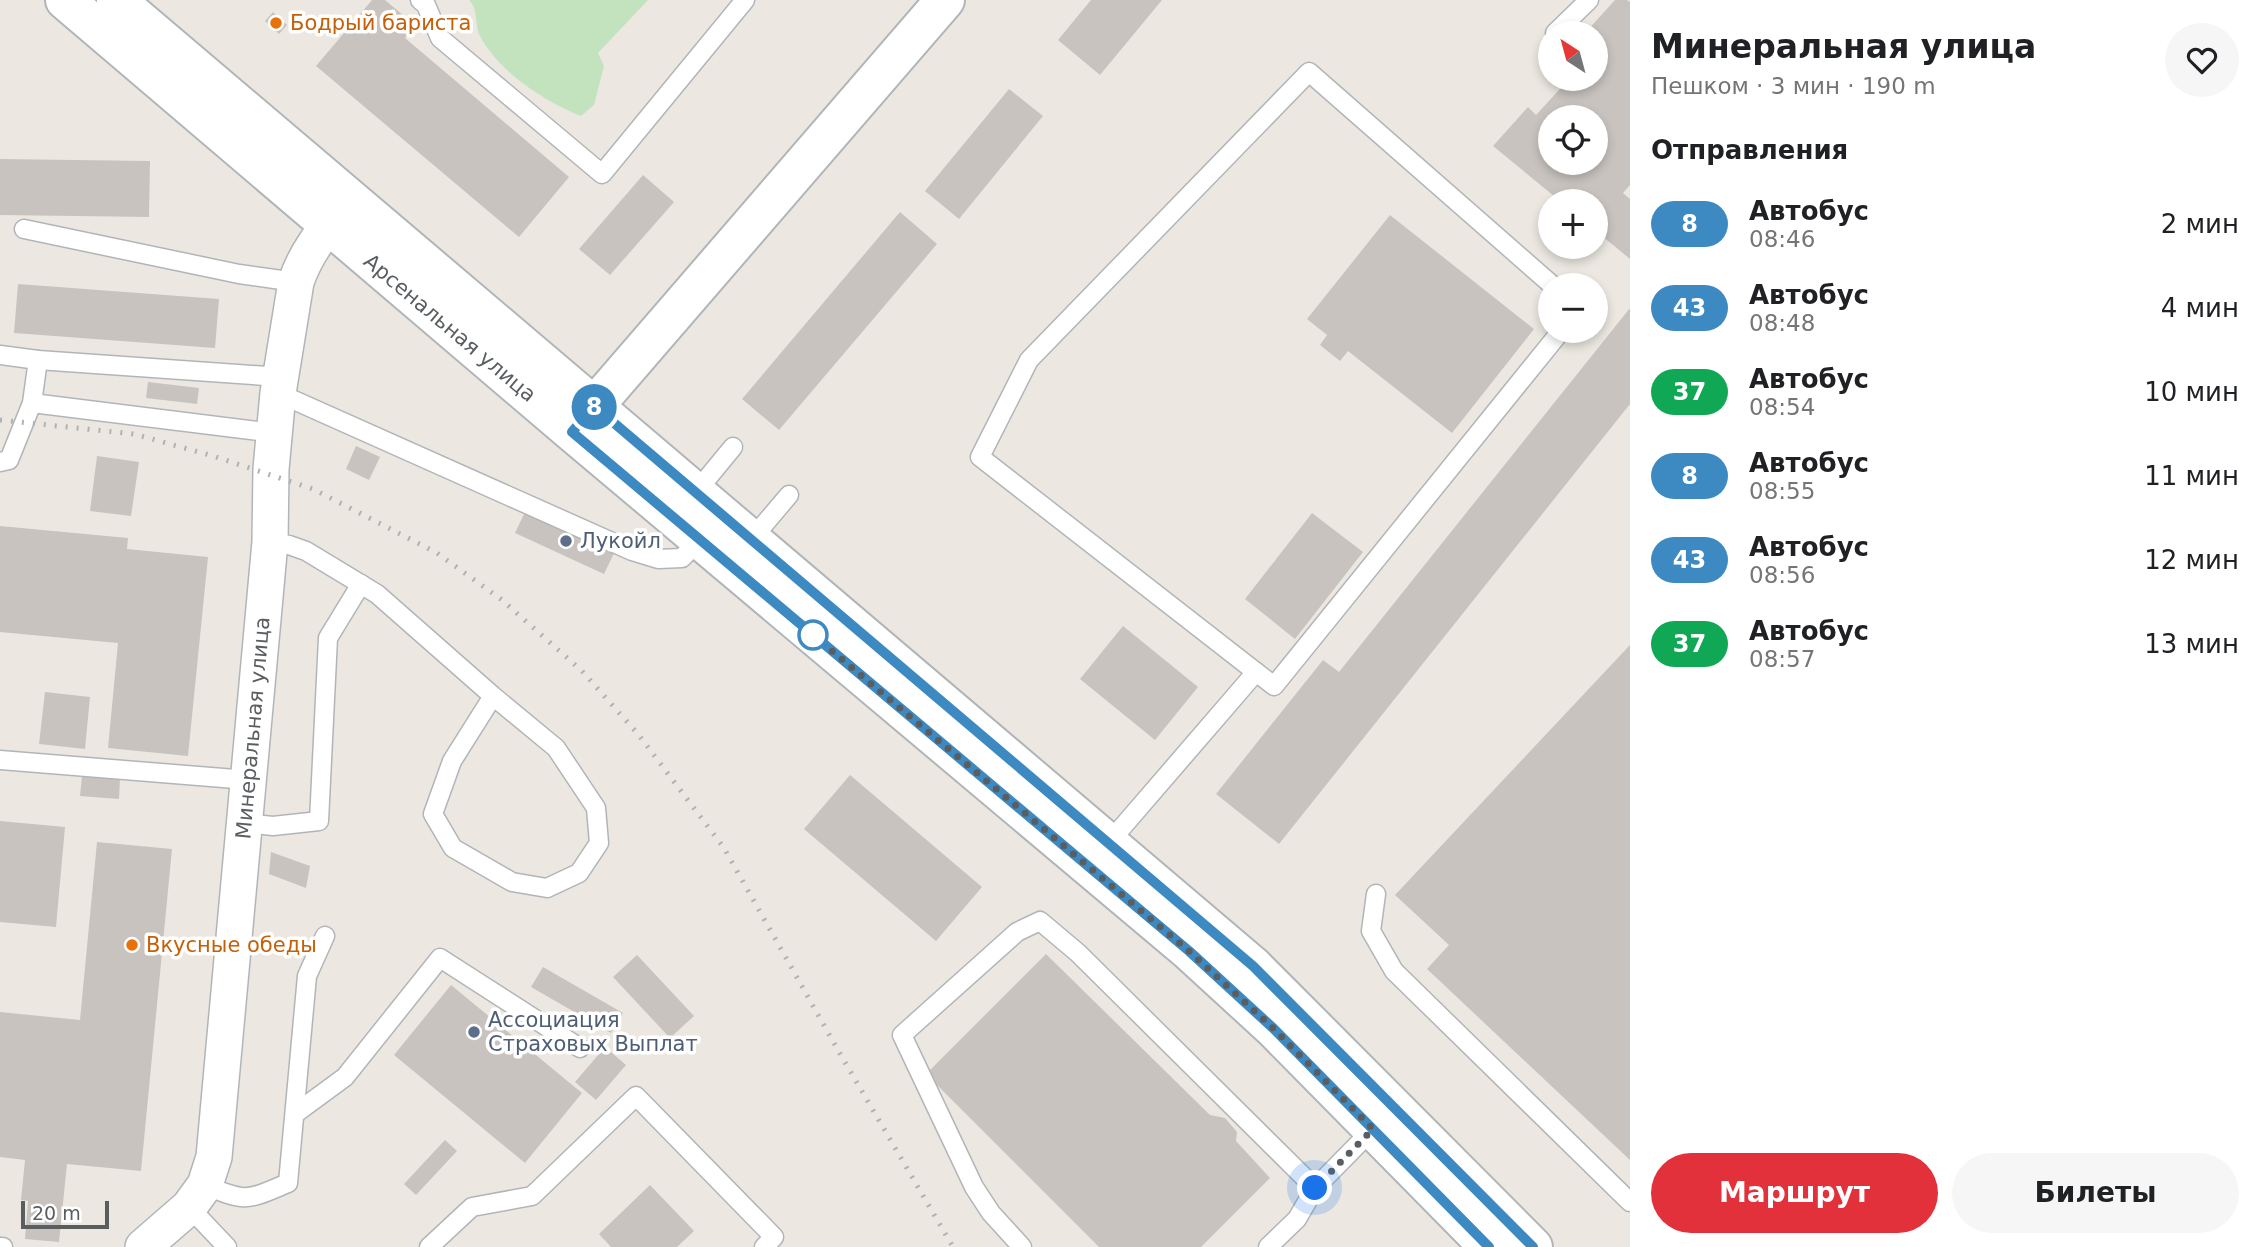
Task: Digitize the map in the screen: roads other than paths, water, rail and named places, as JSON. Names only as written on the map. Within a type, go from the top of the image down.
[{"type":"street","name":"Арсенальная улица","points":[[65,0],[112,7],[339,212],[583,419],[699,540],[740,552]]},
{"type":"street","points":[[583,419],[945,0]]},
{"type":"street","name":"Минеральная улица","points":[[197,1196],[214,1157],[270,542],[271,469],[279,385],[301,266],[339,212]]},
{"type":"street","name":"Арсенальная улица","points":[[583,419],[696,492],[740,552],[1098,855],[1231,989],[1384,1118],[1510,1243]]},
{"type":"street","points":[[143,1247],[197,1196]]},
{"type":"lane","points":[[420,0],[426,5],[440,38],[602,174],[745,0]]},
{"type":"lane","points":[[1568,21],[1589,0]]},
{"type":"lane","points":[[1538,273],[1309,72],[1029,360],[980,457],[1274,686],[1551,343]]},
{"type":"lane","points":[[24,229],[239,274],[296,282]]},
{"type":"lane","points":[[0,355],[279,385],[632,551],[658,559],[682,558],[699,540]]},
{"type":"lane","points":[[0,462],[9,460],[32,403],[38,360]]},
{"type":"lane","points":[[32,403],[275,433]]},
{"type":"lane","points":[[696,492],[733,447]]},
{"type":"lane","points":[[740,552],[789,495]]},
{"type":"lane","points":[[270,542],[306,551],[377,594],[556,748],[596,808],[599,843],[579,873],[547,888],[512,882],[453,848],[433,814],[452,761],[493,696]]},
{"type":"lane","points":[[244,823],[273,825],[319,821],[328,638],[361,584]]},
{"type":"lane","points":[[1098,855],[1256,672]]},
{"type":"lane","points":[[0,760],[248,780]]},
{"type":"lane","points":[[1376,894],[1371,931],[1394,971],[1630,1202]]},
{"type":"lane","points":[[1022,1247],[991,1213],[974,1187],[902,1035],[1017,932],[1040,921],[1078,953],[1315,1188]]},
{"type":"lane","points":[[197,1196],[253,1198],[288,1183],[307,976],[325,936]]},
{"type":"lane","points":[[296,1113],[345,1077],[440,958],[580,1048]]},
{"type":"lane","points":[[429,1247],[472,1207],[532,1196],[636,1096],[774,1237],[764,1247]]},
{"type":"lane","points":[[1268,1247],[1297,1219],[1315,1188],[1384,1118]]},
{"type":"lane","points":[[197,1196],[227,1247]]},
{"type":"railway","points":[[0,420],[134,434],[213,456],[313,489],[437,553],[502,600],[582,671],[638,734],[724,848],[953,1247]]},
{"type":"place","name":"Бодрый бариста","points":[[276,23]]},
{"type":"place","name":"Лукойл","points":[[566,541]]},
{"type":"place","name":"Вкусные обеды","points":[[132,945]]},
{"type":"place","name":"Ассоциация Страховых Выплат","points":[[474,1032]]}]
